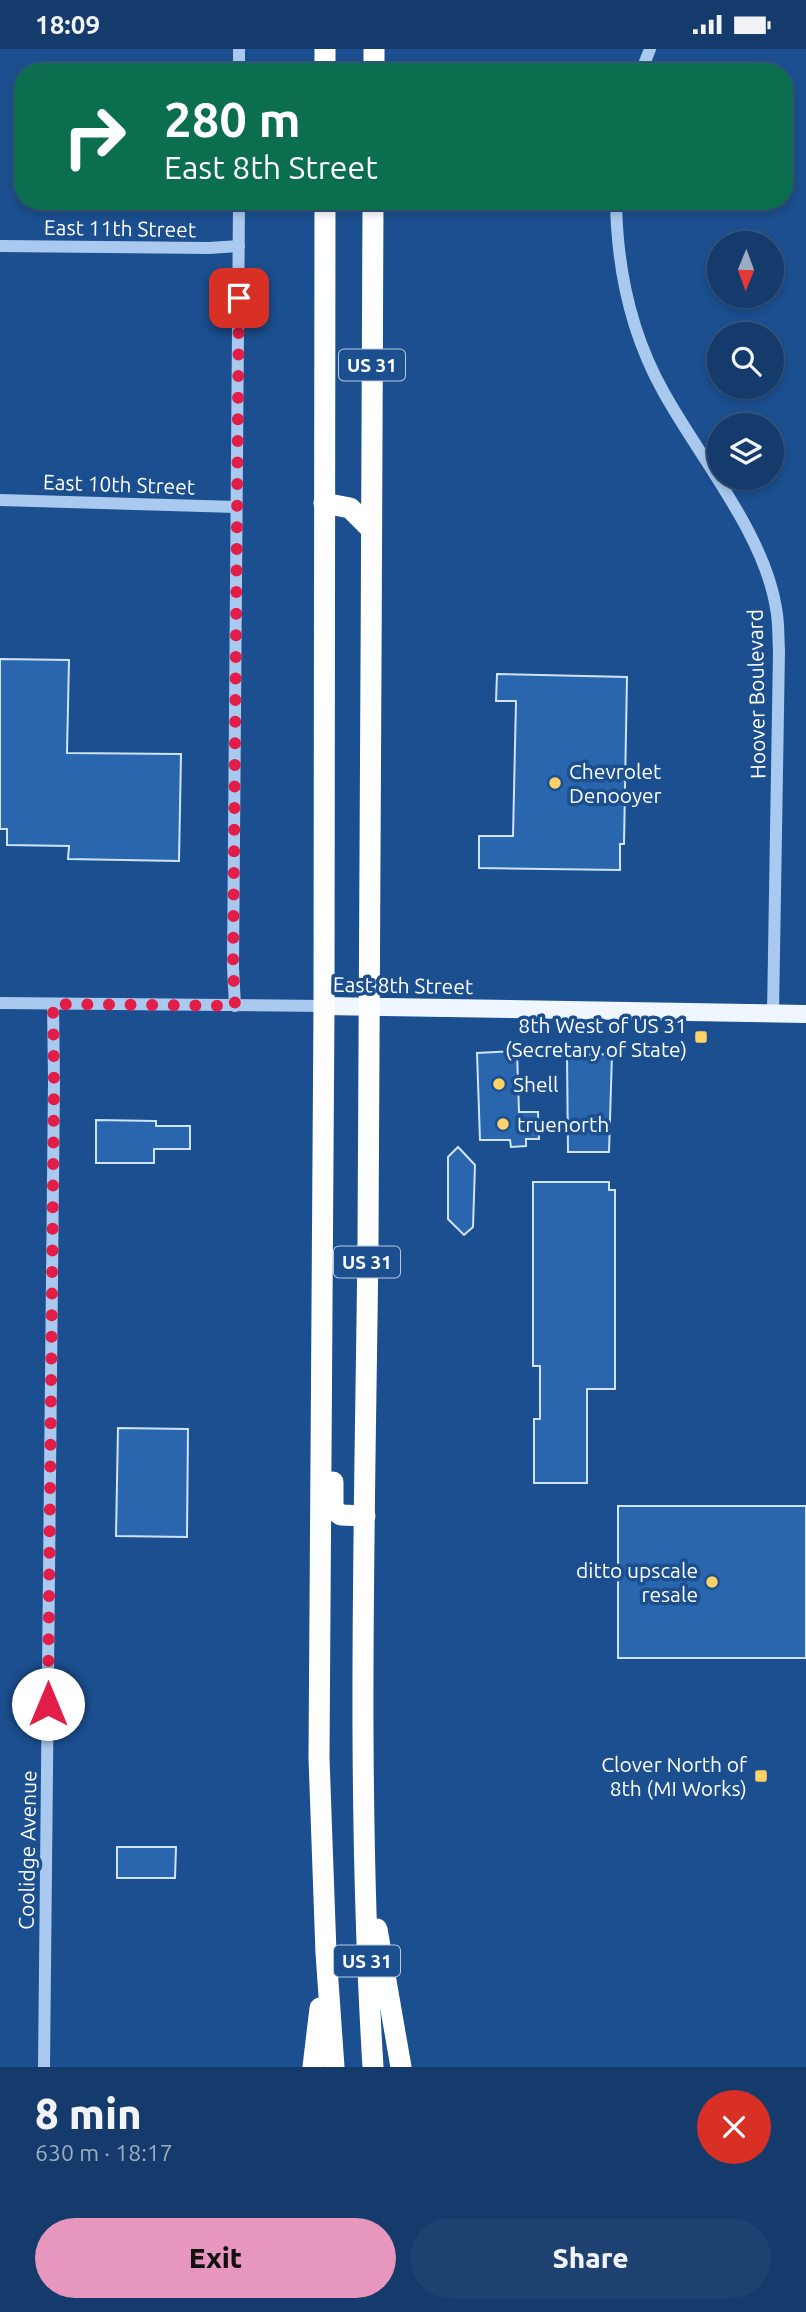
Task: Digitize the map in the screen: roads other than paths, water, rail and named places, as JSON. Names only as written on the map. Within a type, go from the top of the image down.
[{"type":"highway","name":"US 31","points":[[325,210],[319,1758],[326,1953],[334,2067]]},
{"type":"highway","name":"US 31","points":[[373,210],[364,1855],[373,2067]]},
{"type":"highway","points":[[324,503],[350,509],[371,530]]},
{"type":"highway","points":[[321,1273],[334,1321],[333,1509],[341,1515],[365,1516]]},
{"type":"highway","points":[[364,1855],[401,2067]]},
{"type":"highway","points":[[313,2067],[326,1953]]},
{"type":"main road","name":"East 8th Street","points":[[324,1006],[806,1014]]},
{"type":"street","points":[[235,1006],[233,967],[239,210]]},
{"type":"street","name":"Hoover Boulevard","points":[[616,210],[617,243],[626,299],[644,350],[663,390],[750,534],[776,607],[779,650],[773,1014]]},
{"type":"street","name":"East 11th Street","points":[[0,246],[239,246]]},
{"type":"street","name":"East 10th Street","points":[[0,500],[236,507]]},
{"type":"street","name":"East 8th Street","points":[[0,1003],[324,1006]]},
{"type":"street","name":"Coolidge Avenue","points":[[44,2067],[53,1004]]},
{"type":"place","name":"Chevrolet Denooyer","points":[[555,783]]},
{"type":"place","name":"8th West of US 31 (Secretary of State)","points":[[701,1037]]},
{"type":"place","name":"Shell","points":[[499,1084]]},
{"type":"place","name":"truenorth","points":[[503,1124]]},
{"type":"place","name":"ditto upscale resale","points":[[712,1582]]},
{"type":"place","name":"Clover North of 8th (MI Works)","points":[[761,1776]]}]
